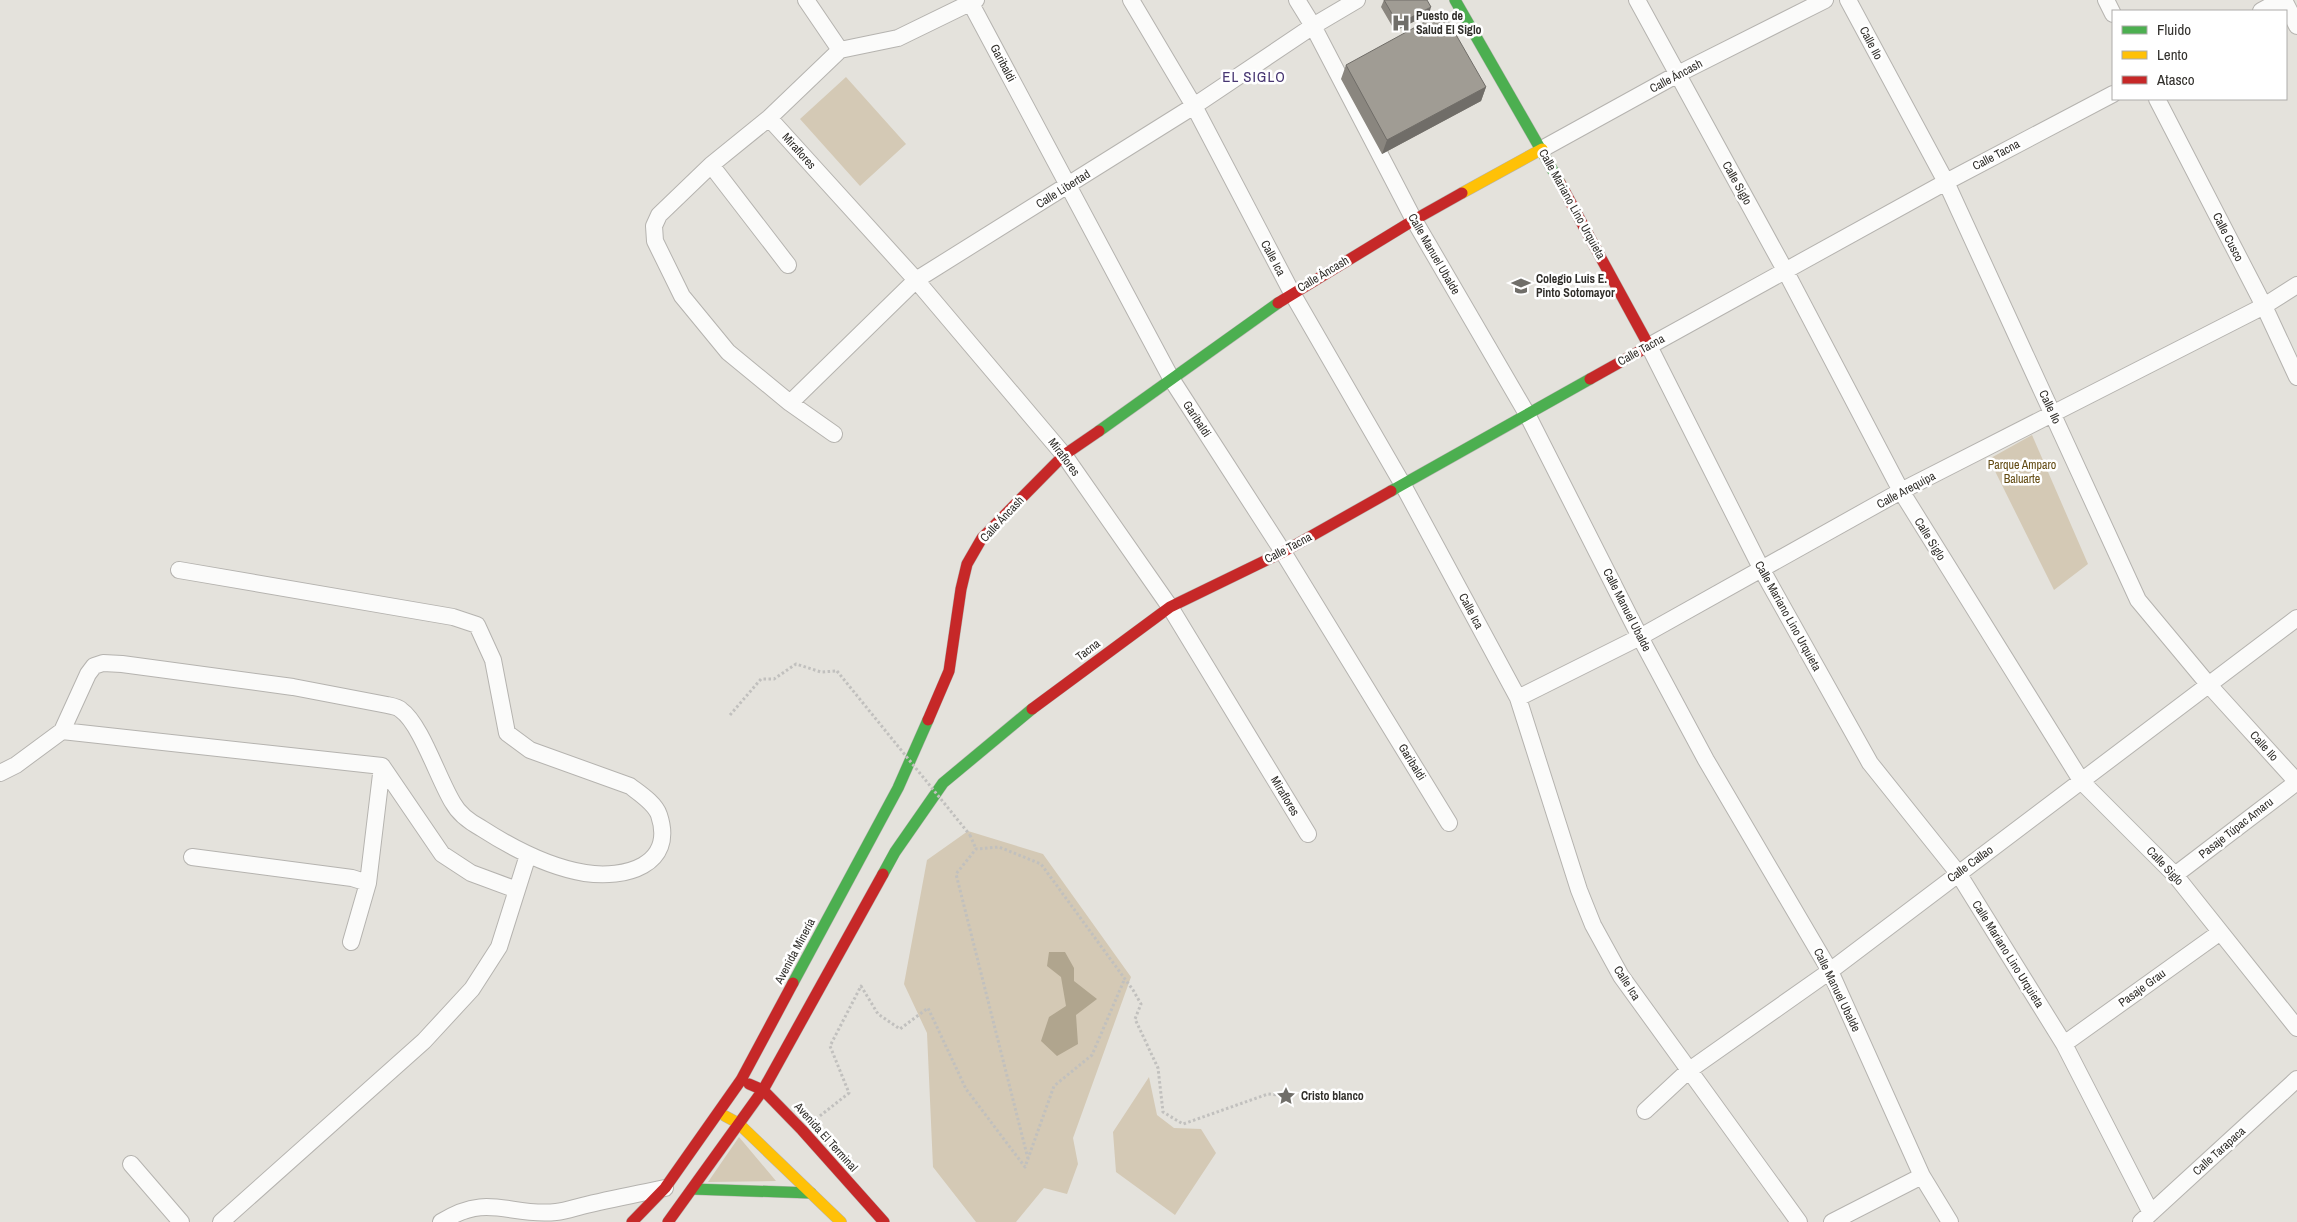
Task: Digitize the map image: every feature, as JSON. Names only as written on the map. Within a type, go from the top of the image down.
[{"type":"main road","name":"Calle Mariano Lino Urquieta","points":[[1455,0],[1542,149],[1649,346]]},
{"type":"main road","name":"Calle Áncash","points":[[948,671],[961,589],[967,564],[982,538],[1064,455],[1292,293],[1414,220],[1542,149]]},
{"type":"main road","name":"Calle Tacna","points":[[1170,606],[1283,552],[1649,346]]},
{"type":"main road","name":"Tacna","points":[[763,1090],[894,852],[943,783],[1024,715],[1170,606]]},
{"type":"main road","name":"Avenida Minería","points":[[632,1222],[665,1188],[741,1080],[898,788],[948,671]]},
{"type":"main road","name":"Avenida El Terminal","points":[[741,1080],[763,1090],[802,1130],[884,1222]]},
{"type":"main road","points":[[668,1222],[763,1090]]},
{"type":"main road","points":[[718,1112],[738,1123],[841,1222]]},
{"type":"main road","points":[[692,1189],[811,1193]]},
{"type":"street","points":[[806,0],[840,50]]},
{"type":"street","name":"Calle Ica","points":[[1131,0],[1194,106],[1292,293],[1404,484],[1518,698],[1578,890],[1593,925],[1621,976],[1799,1222]]},
{"type":"street","name":"Calle Manuel Ubalde","points":[[1297,0],[1313,26],[1414,220],[1527,414],[1640,637],[1706,760],[1830,970],[1922,1176],[1950,1222]]},
{"type":"street","name":"Calle Libertad","points":[[790,403],[916,280],[1194,106],[1313,26],[1357,0]]},
{"type":"street","name":"Calle Siglo","points":[[1637,0],[1786,272],[1901,491],[2082,782],[2175,875],[2219,933],[2297,1028]]},
{"type":"street","name":"Calle Áncash","points":[[1542,149],[1678,74],[1825,0]]},
{"type":"street","name":"Calle Ilo","points":[[1848,0],[1946,182],[2138,600],[2208,684],[2297,782]]},
{"type":"street","points":[[2106,0],[2112,12]]},
{"type":"street","points":[[2263,10],[2281,0]]},
{"type":"street","points":[[2284,0],[2297,26]]},
{"type":"street","points":[[834,434],[790,403],[728,352],[682,296],[655,241],[654,226],[659,216],[711,165],[769,118],[840,50],[898,38],[972,1]]},
{"type":"street","name":"Garibaldi","points":[[972,1],[1172,380],[1283,552],[1449,823]]},
{"type":"street","name":"Calle Tacna","points":[[1649,346],[1946,182],[2112,95]]},
{"type":"street","name":"Calle Cusco","points":[[2158,100],[2264,306],[2297,376]]},
{"type":"street","name":"Miraflores","points":[[769,118],[916,280],[1064,455],[1170,606],[1308,834]]},
{"type":"street","points":[[711,165],[788,265]]},
{"type":"street","name":"Calle Arequipa","points":[[1518,698],[1640,637],[1901,491],[2054,415],[2264,306],[2297,285]]},
{"type":"street","name":"Calle Mariano Lino Urquieta","points":[[1649,346],[1762,570],[1870,763],[1958,873],[2064,1044],[2146,1218]]},
{"type":"street","points":[[0,773],[10,770],[62,731],[88,674],[94,666],[103,663],[122,664],[293,687],[387,705],[401,710],[409,718],[453,804],[465,818],[528,855],[585,873],[621,873],[640,868],[656,856],[662,836],[659,814],[644,796],[630,786],[530,750],[507,733],[493,660],[477,625],[453,617],[178,570]]},
{"type":"street","name":"Calle Callao","points":[[1644,1111],[1688,1071],[1830,970],[2082,782],[2208,684],[2297,618]]},
{"type":"street","points":[[62,731],[382,766],[442,854],[471,873],[517,890]]},
{"type":"street","points":[[351,942],[368,883],[382,766]]},
{"type":"street","name":"Pasaje Túpac Amaru","points":[[2175,875],[2297,782]]},
{"type":"street","points":[[221,1222],[424,1041],[472,989],[499,946],[528,855]]},
{"type":"street","points":[[192,857],[352,878],[368,883]]},
{"type":"street","name":"Pasaje Grau","points":[[2064,1044],[2219,933]]},
{"type":"street","name":"Calle Tarapaca","points":[[2146,1218],[2297,1080]]},
{"type":"street","points":[[131,1164],[181,1222]]},
{"type":"street","points":[[1832,1222],[1922,1176]]},
{"type":"street","points":[[441,1222],[455,1214],[474,1208],[494,1205],[537,1213],[558,1212],[665,1188]]},
{"type":"path","points":[[730,715],[761,679],[774,679],[796,664],[821,672],[837,671],[970,836],[976,849]]},
{"type":"path","points":[[1028,1159],[956,874],[976,849],[999,848],[1041,864],[1124,978],[1141,1004],[1135,1019],[1158,1068],[1163,1112],[1183,1124],[1268,1094],[1286,1096]]},
{"type":"path","points":[[802,1130],[849,1093],[830,1046],[861,986],[878,1014],[900,1029],[928,1008],[966,1089],[1025,1166],[1054,1086],[1092,1055],[1124,978]]},
{"type":"green space","points":[[846,77],[906,144],[860,186],[800,119]]},
{"type":"green space","name":"Parque Amparo Baluarte","points":[[2032,435],[2088,564],[2054,590],[1989,459]]},
{"type":"green space","points":[[968,831],[1043,854],[1131,977],[1073,1138],[1078,1164],[1067,1194],[1044,1188],[1016,1222],[976,1222],[933,1167],[927,1033],[904,984],[927,860]]},
{"type":"green space","points":[[1149,1077],[1157,1115],[1174,1128],[1201,1129],[1216,1153],[1175,1215],[1116,1172],[1113,1132]]},
{"type":"green space","points":[[739,1137],[776,1181],[708,1182]]},
{"type":"shaded area","points":[[1049,952],[1065,952],[1074,968],[1074,981],[1097,999],[1076,1015],[1078,1044],[1057,1056],[1041,1041],[1049,1017],[1066,1006],[1061,977],[1047,966]]},
{"type":"building","name":"Puesto de Salud El Siglo","points":[[1384,0],[1427,0],[1431,7],[1398,24]]},
{"type":"building","points":[[1443,12],[1486,87],[1387,140],[1346,65]]},
{"type":"traffic: fast","points":[[1455,0],[1560,183]]},
{"type":"traffic: fast","points":[[1099,431],[1278,303]]},
{"type":"traffic: fast","points":[[1391,491],[1590,379]]},
{"type":"traffic: fast","points":[[883,874],[895,852],[943,783],[1032,709]]},
{"type":"traffic: fast","points":[[793,983],[898,788],[928,720]]},
{"type":"traffic: fast","points":[[692,1189],[811,1193]]},
{"type":"traffic: slow","points":[[1462,193],[1542,149]]},
{"type":"traffic: slow","points":[[725,1116],[738,1123],[841,1222]]},
{"type":"traffic: jam","points":[[1560,183],[1649,346],[1590,379]]},
{"type":"traffic: jam","points":[[1278,303],[1462,193]]},
{"type":"traffic: jam","points":[[928,720],[949,671],[961,589],[967,564],[982,538],[1064,455],[1099,431]]},
{"type":"traffic: jam","points":[[1032,709],[1170,607],[1283,552],[1391,491]]},
{"type":"traffic: jam","points":[[668,1222],[763,1090],[883,874]]},
{"type":"traffic: jam","points":[[632,1222],[665,1188],[741,1080],[793,983]]},
{"type":"traffic: jam","points":[[749,1084],[763,1090],[802,1130],[884,1222]]},
{"type":"place","name":"Puesto de Salud El Siglo","points":[[1401,23]]},
{"type":"place","name":"Colegio Luis E. Pinto Sotomayor","points":[[1521,286]]},
{"type":"place","name":"Cristo blanco","points":[[1286,1096]]},
{"type":"district","name":"EL SIGLO","points":[[1254,76]]}]
